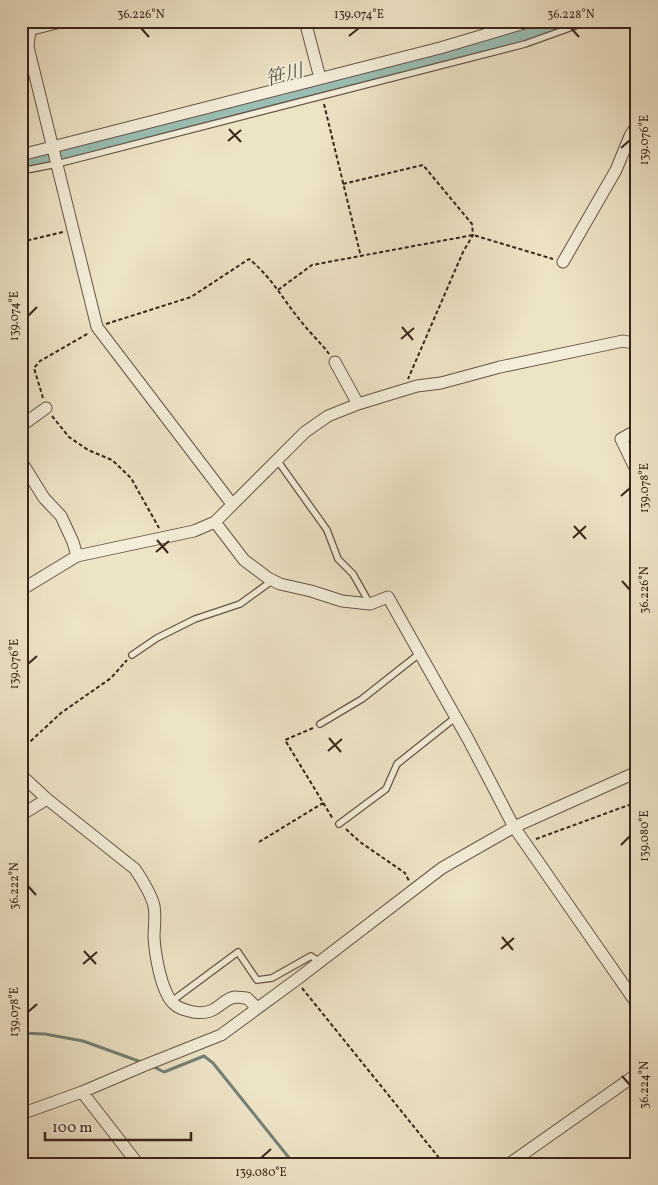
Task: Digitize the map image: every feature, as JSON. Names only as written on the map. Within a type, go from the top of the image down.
[{"type":"street","points":[[64,21],[30,26],[28,48],[97,327],[232,504]]},
{"type":"street","points":[[305,21],[320,78]]},
{"type":"street","points":[[21,155],[440,48],[531,21]]},
{"type":"street","points":[[563,262],[616,170],[630,136],[637,125]]},
{"type":"street","points":[[21,590],[78,556],[194,531],[214,522],[305,432],[328,416],[358,404],[417,386],[440,383],[500,367],[623,341],[637,344]]},
{"type":"street","points":[[335,362],[358,404]]},
{"type":"street","points":[[21,426],[46,408]]},
{"type":"street","points":[[637,430],[622,439],[637,472]]},
{"type":"street","points":[[21,461],[44,498],[61,516],[78,556]]},
{"type":"street","points":[[214,522],[244,560],[280,584],[342,601],[370,604],[388,597],[456,717],[514,827],[637,1004]]},
{"type":"street","points":[[21,1114],[82,1092],[221,1035],[442,868],[514,827],[637,772]]},
{"type":"street","points":[[21,775],[47,800],[135,869],[145,885],[154,906],[154,940],[158,963],[163,985],[171,1002],[180,1008],[195,1012],[208,1012],[234,998],[247,998],[258,1008]]},
{"type":"street","points":[[21,815],[47,800]]},
{"type":"street","points":[[509,1164],[637,1074]]},
{"type":"street","points":[[82,1092],[138,1164]]},
{"type":"lane","points":[[21,172],[525,44],[589,21]]},
{"type":"lane","points":[[276,459],[327,530],[338,559],[353,574],[370,604]]},
{"type":"lane","points":[[132,655],[157,638],[195,619],[240,604],[272,580]]},
{"type":"lane","points":[[320,724],[362,699],[419,654]]},
{"type":"lane","points":[[339,824],[386,789],[397,764],[456,717]]},
{"type":"lane","points":[[171,1002],[238,952],[257,980],[272,978],[311,956],[320,962]]},
{"type":"path","points":[[322,96],[361,257]]},
{"type":"path","points":[[343,184],[423,166],[472,224],[473,235],[463,252],[403,390]]},
{"type":"path","points":[[21,242],[73,230]]},
{"type":"path","points":[[278,290],[312,265],[473,235],[563,262]]},
{"type":"path","points":[[165,538],[131,478],[112,460],[88,450],[69,437],[46,408],[34,368],[40,361],[97,327],[191,297],[249,259],[261,268],[335,362]]},
{"type":"path","points":[[21,750],[61,713],[111,678],[132,655]]},
{"type":"path","points":[[320,724],[285,740],[336,823],[344,826],[360,842],[405,873],[413,890]]},
{"type":"path","points":[[525,843],[637,802]]},
{"type":"path","points":[[259,842],[324,803]]},
{"type":"path","points":[[296,980],[444,1164]]},
{"type":"waterway","name":"笹川","points":[[21,163],[478,46],[555,21]]},
{"type":"waterway","points":[[21,1033],[45,1034],[83,1041],[144,1063]]},
{"type":"waterway","points":[[152,1066],[164,1072],[204,1056],[213,1063],[294,1164]]}]
